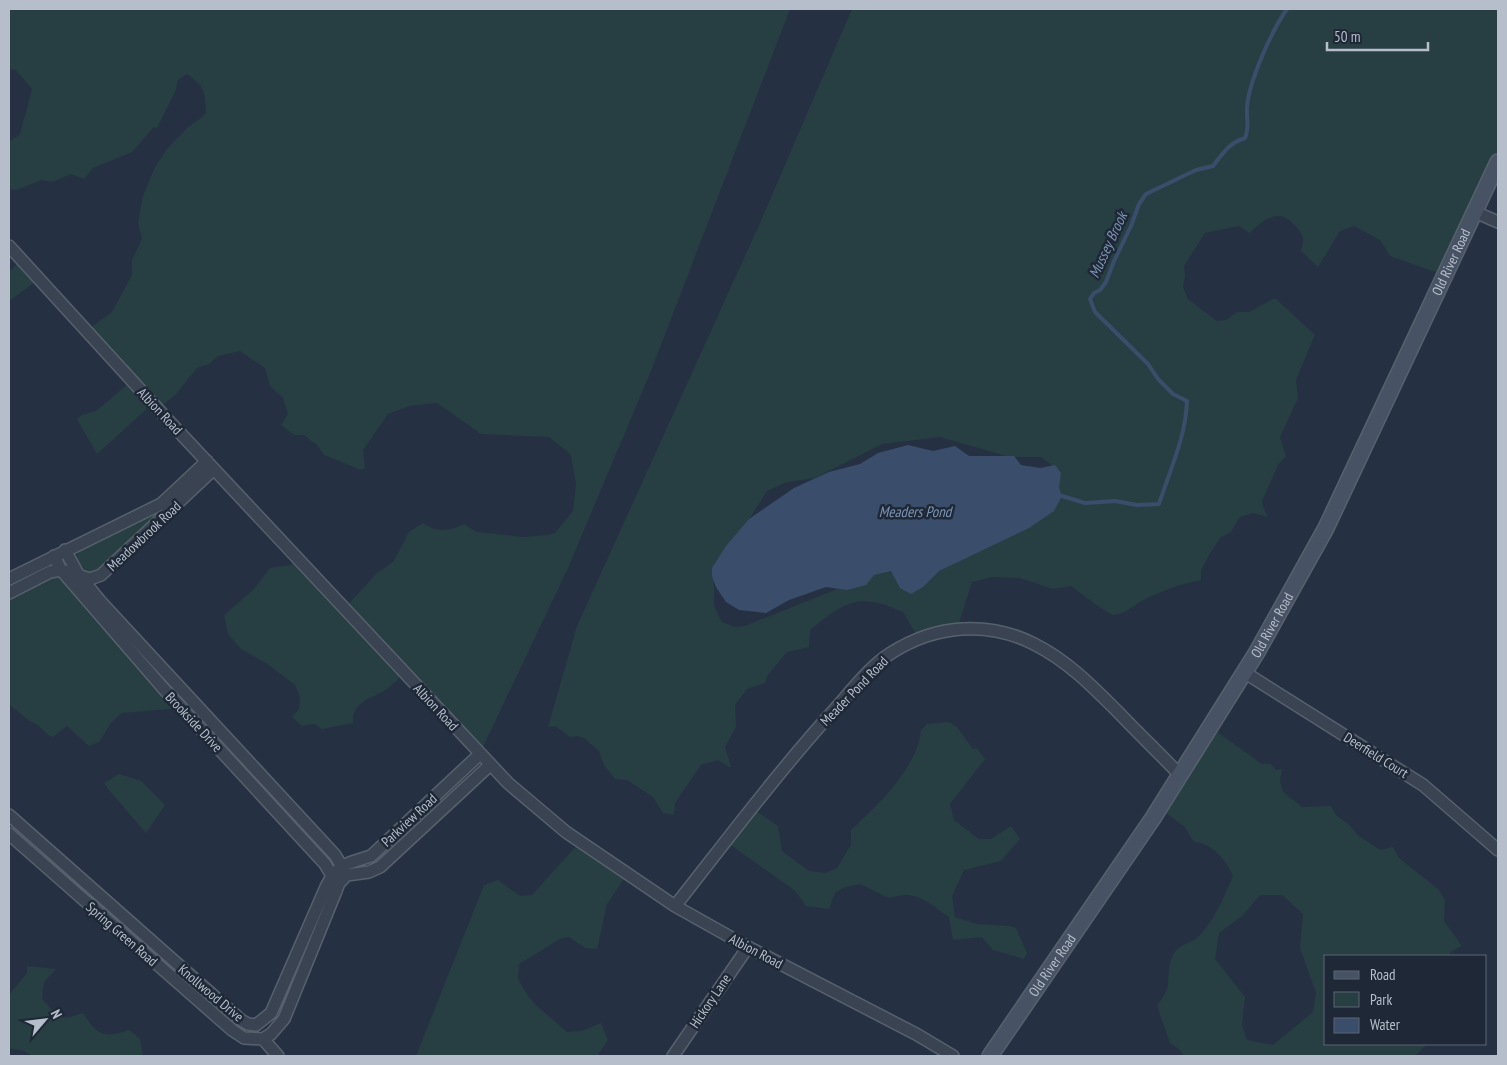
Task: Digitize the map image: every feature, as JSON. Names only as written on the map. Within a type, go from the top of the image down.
[{"type":"main road","name":"Old River Road","points":[[990,1056],[1153,818],[1244,672],[1326,528],[1498,162]]},
{"type":"street","points":[[1475,212],[1498,222]]},
{"type":"street","name":"Albion Road","points":[[9,246],[508,783],[566,832],[675,906],[748,947],[916,1034],[953,1056]]},
{"type":"street","name":"Meadowbrook Road","points":[[9,578],[161,504],[211,465]]},
{"type":"street","name":"Meadowbrook Road","points":[[61,570],[90,579],[102,575],[211,465]]},
{"type":"street","name":"Brookside Drive","points":[[65,550],[78,574],[100,602],[335,855],[340,875]]},
{"type":"street","name":"Brookside Drive","points":[[54,556],[61,570],[163,688],[325,864],[340,875]]},
{"type":"street","points":[[9,593],[50,572],[61,570]]},
{"type":"street","name":"Meader Pond Road","points":[[675,906],[772,782],[872,668],[907,644],[941,631],[986,628],[1034,644],[1060,659],[1086,680],[1180,775]]},
{"type":"street","name":"Deerfield Court","points":[[1244,672],[1423,785],[1494,846]]},
{"type":"street","name":"Parkview Road","points":[[340,875],[371,856],[480,754]]},
{"type":"street","name":"Parkview Road","points":[[340,875],[369,872],[380,867],[490,765]]},
{"type":"street","name":"Spring Green Road","points":[[9,815],[87,884],[78,895]]},
{"type":"street","name":"Spring Green Road","points":[[9,834],[232,1030],[244,1038],[263,1039]]},
{"type":"street","points":[[1494,846],[1498,834]]},
{"type":"street","points":[[278,1056],[263,1039],[271,1034],[284,1019],[340,875]]},
{"type":"street","name":"Knollwood Drive","points":[[87,884],[241,1020],[248,1024],[256,1025],[271,1013],[340,875]]},
{"type":"street","name":"Hickory Lane","points":[[673,1056],[748,947]]},
{"type":"green space","points":[[9,9],[790,9],[651,371],[568,568],[480,753],[403,674],[388,688],[364,701],[356,709],[353,723],[322,729],[314,724],[302,726],[292,717],[299,709],[300,697],[295,685],[266,663],[241,649],[228,634],[224,615],[254,589],[270,568],[291,565],[295,561],[345,608],[377,573],[393,562],[409,532],[423,523],[438,530],[454,528],[464,524],[477,532],[523,537],[555,533],[573,511],[576,484],[571,456],[549,437],[481,434],[437,403],[409,406],[388,414],[363,450],[365,468],[361,470],[324,455],[317,445],[304,435],[294,435],[281,425],[288,414],[283,398],[270,386],[265,368],[240,351],[218,356],[209,364],[197,368],[176,394],[157,410],[150,406],[97,454],[77,419],[82,415],[96,411],[128,384],[85,332],[112,312],[132,275],[132,260],[142,239],[138,223],[143,196],[155,167],[167,149],[188,127],[206,113],[204,95],[201,87],[187,74],[178,80],[175,92],[157,128],[154,127],[132,152],[93,168],[84,179],[71,174],[52,182],[42,180],[16,190],[9,189],[9,142],[20,134],[32,89],[16,70],[9,69]]},
{"type":"green space","points":[[852,9],[1498,9],[1498,156],[1441,274],[1390,256],[1380,240],[1354,226],[1340,231],[1318,267],[1301,251],[1303,239],[1297,227],[1281,216],[1265,220],[1250,233],[1239,226],[1205,233],[1184,266],[1183,287],[1188,299],[1217,321],[1226,320],[1237,312],[1249,312],[1275,298],[1315,335],[1296,380],[1298,398],[1280,437],[1286,456],[1278,465],[1262,501],[1268,517],[1253,513],[1240,517],[1231,532],[1220,538],[1211,552],[1201,570],[1201,580],[1162,592],[1116,615],[1092,602],[1071,586],[1053,589],[1020,578],[992,577],[972,582],[956,632],[920,641],[903,612],[892,607],[864,601],[855,602],[838,609],[810,630],[809,647],[787,652],[767,676],[765,683],[747,689],[735,705],[736,727],[725,747],[731,767],[718,760],[701,765],[675,803],[674,815],[663,813],[653,797],[627,780],[615,779],[604,765],[599,751],[584,738],[570,737],[555,726],[548,727],[577,626],[760,223]],"holes":[[[940,437],[1010,457],[1041,457],[1055,468],[877,573],[745,626],[735,627],[722,622],[714,606],[714,574],[767,491],[787,482],[815,478],[882,444]]]},
{"type":"green space","points":[[17,264],[21,265],[35,282],[9,301],[9,272]]},
{"type":"green space","points":[[187,496],[101,575],[86,577],[77,563],[78,552],[81,548]]},
{"type":"green space","points":[[59,556],[241,755],[232,764],[181,708],[122,713],[111,723],[99,742],[89,746],[67,726],[53,737],[48,735],[9,704],[9,582]]},
{"type":"green space","points":[[949,722],[957,727],[973,749],[977,748],[985,759],[950,804],[954,820],[979,839],[991,839],[1011,826],[1020,839],[1001,861],[964,870],[952,896],[955,917],[977,924],[1016,928],[1027,953],[1024,959],[993,950],[982,937],[953,940],[949,917],[928,902],[914,896],[907,895],[889,898],[860,884],[843,888],[835,893],[829,909],[805,906],[794,890],[725,841],[750,807],[778,826],[782,851],[809,871],[825,873],[837,868],[851,845],[851,830],[895,785],[912,758],[921,730],[927,724]]},
{"type":"green space","points":[[1207,725],[1262,764],[1271,764],[1276,770],[1282,769],[1280,781],[1283,792],[1302,807],[1331,806],[1336,815],[1359,836],[1380,850],[1393,847],[1399,858],[1438,889],[1445,900],[1444,921],[1462,946],[1452,951],[1449,955],[1324,955],[1324,1045],[1426,1045],[1415,1056],[1184,1056],[1180,1050],[1170,1043],[1157,1006],[1167,989],[1170,963],[1173,955],[1179,948],[1198,937],[1209,924],[1233,876],[1218,853],[1207,845],[1194,842],[1184,826],[1160,809]],"holes":[[[1260,895],[1282,895],[1303,914],[1300,948],[1316,993],[1313,1012],[1273,1045],[1247,1040],[1242,1025],[1245,997],[1215,959],[1219,933],[1242,916]]]},
{"type":"green space","points":[[119,774],[141,781],[165,805],[146,833],[104,783]]},
{"type":"green space","points":[[459,775],[468,785],[380,867],[371,856]]},
{"type":"green space","points":[[9,815],[83,881],[74,891],[9,834]]},
{"type":"green space","points":[[579,843],[626,876],[607,904],[597,949],[585,948],[569,937],[560,939],[519,964],[518,979],[528,996],[538,1007],[567,1032],[582,1031],[601,1023],[608,1040],[597,1056],[416,1056],[484,885],[498,880],[520,896],[532,895]]},
{"type":"green space","points":[[95,892],[241,1020],[232,1030],[86,902]]},
{"type":"green space","points":[[27,966],[56,969],[44,982],[42,999],[56,1014],[68,1017],[83,1013],[93,1026],[102,1033],[113,1034],[129,1030],[140,1039],[143,1056],[33,1056],[24,1051],[9,1048],[9,995],[27,973]]},
{"type":"water","name":"Meaders Pond","points":[[908,445],[933,451],[955,446],[969,456],[1014,456],[1021,465],[1040,468],[1055,465],[1061,473],[1059,488],[1062,496],[1054,511],[1029,528],[939,571],[923,587],[911,594],[900,588],[891,571],[874,575],[866,585],[847,590],[826,587],[789,600],[766,613],[739,610],[726,602],[716,587],[712,576],[712,568],[726,546],[749,519],[794,488],[829,472],[860,464],[878,453]]},
{"type":"waterway","name":"Mussey Brook","points":[[1062,496],[1085,503],[1115,501],[1137,505],[1159,504],[1181,440],[1187,401],[1173,394],[1158,379],[1148,364],[1095,312],[1090,299],[1106,282],[1139,204],[1146,194],[1196,170],[1213,166],[1230,146],[1245,138],[1248,126],[1247,107],[1252,84],[1268,42],[1287,9]]}]
